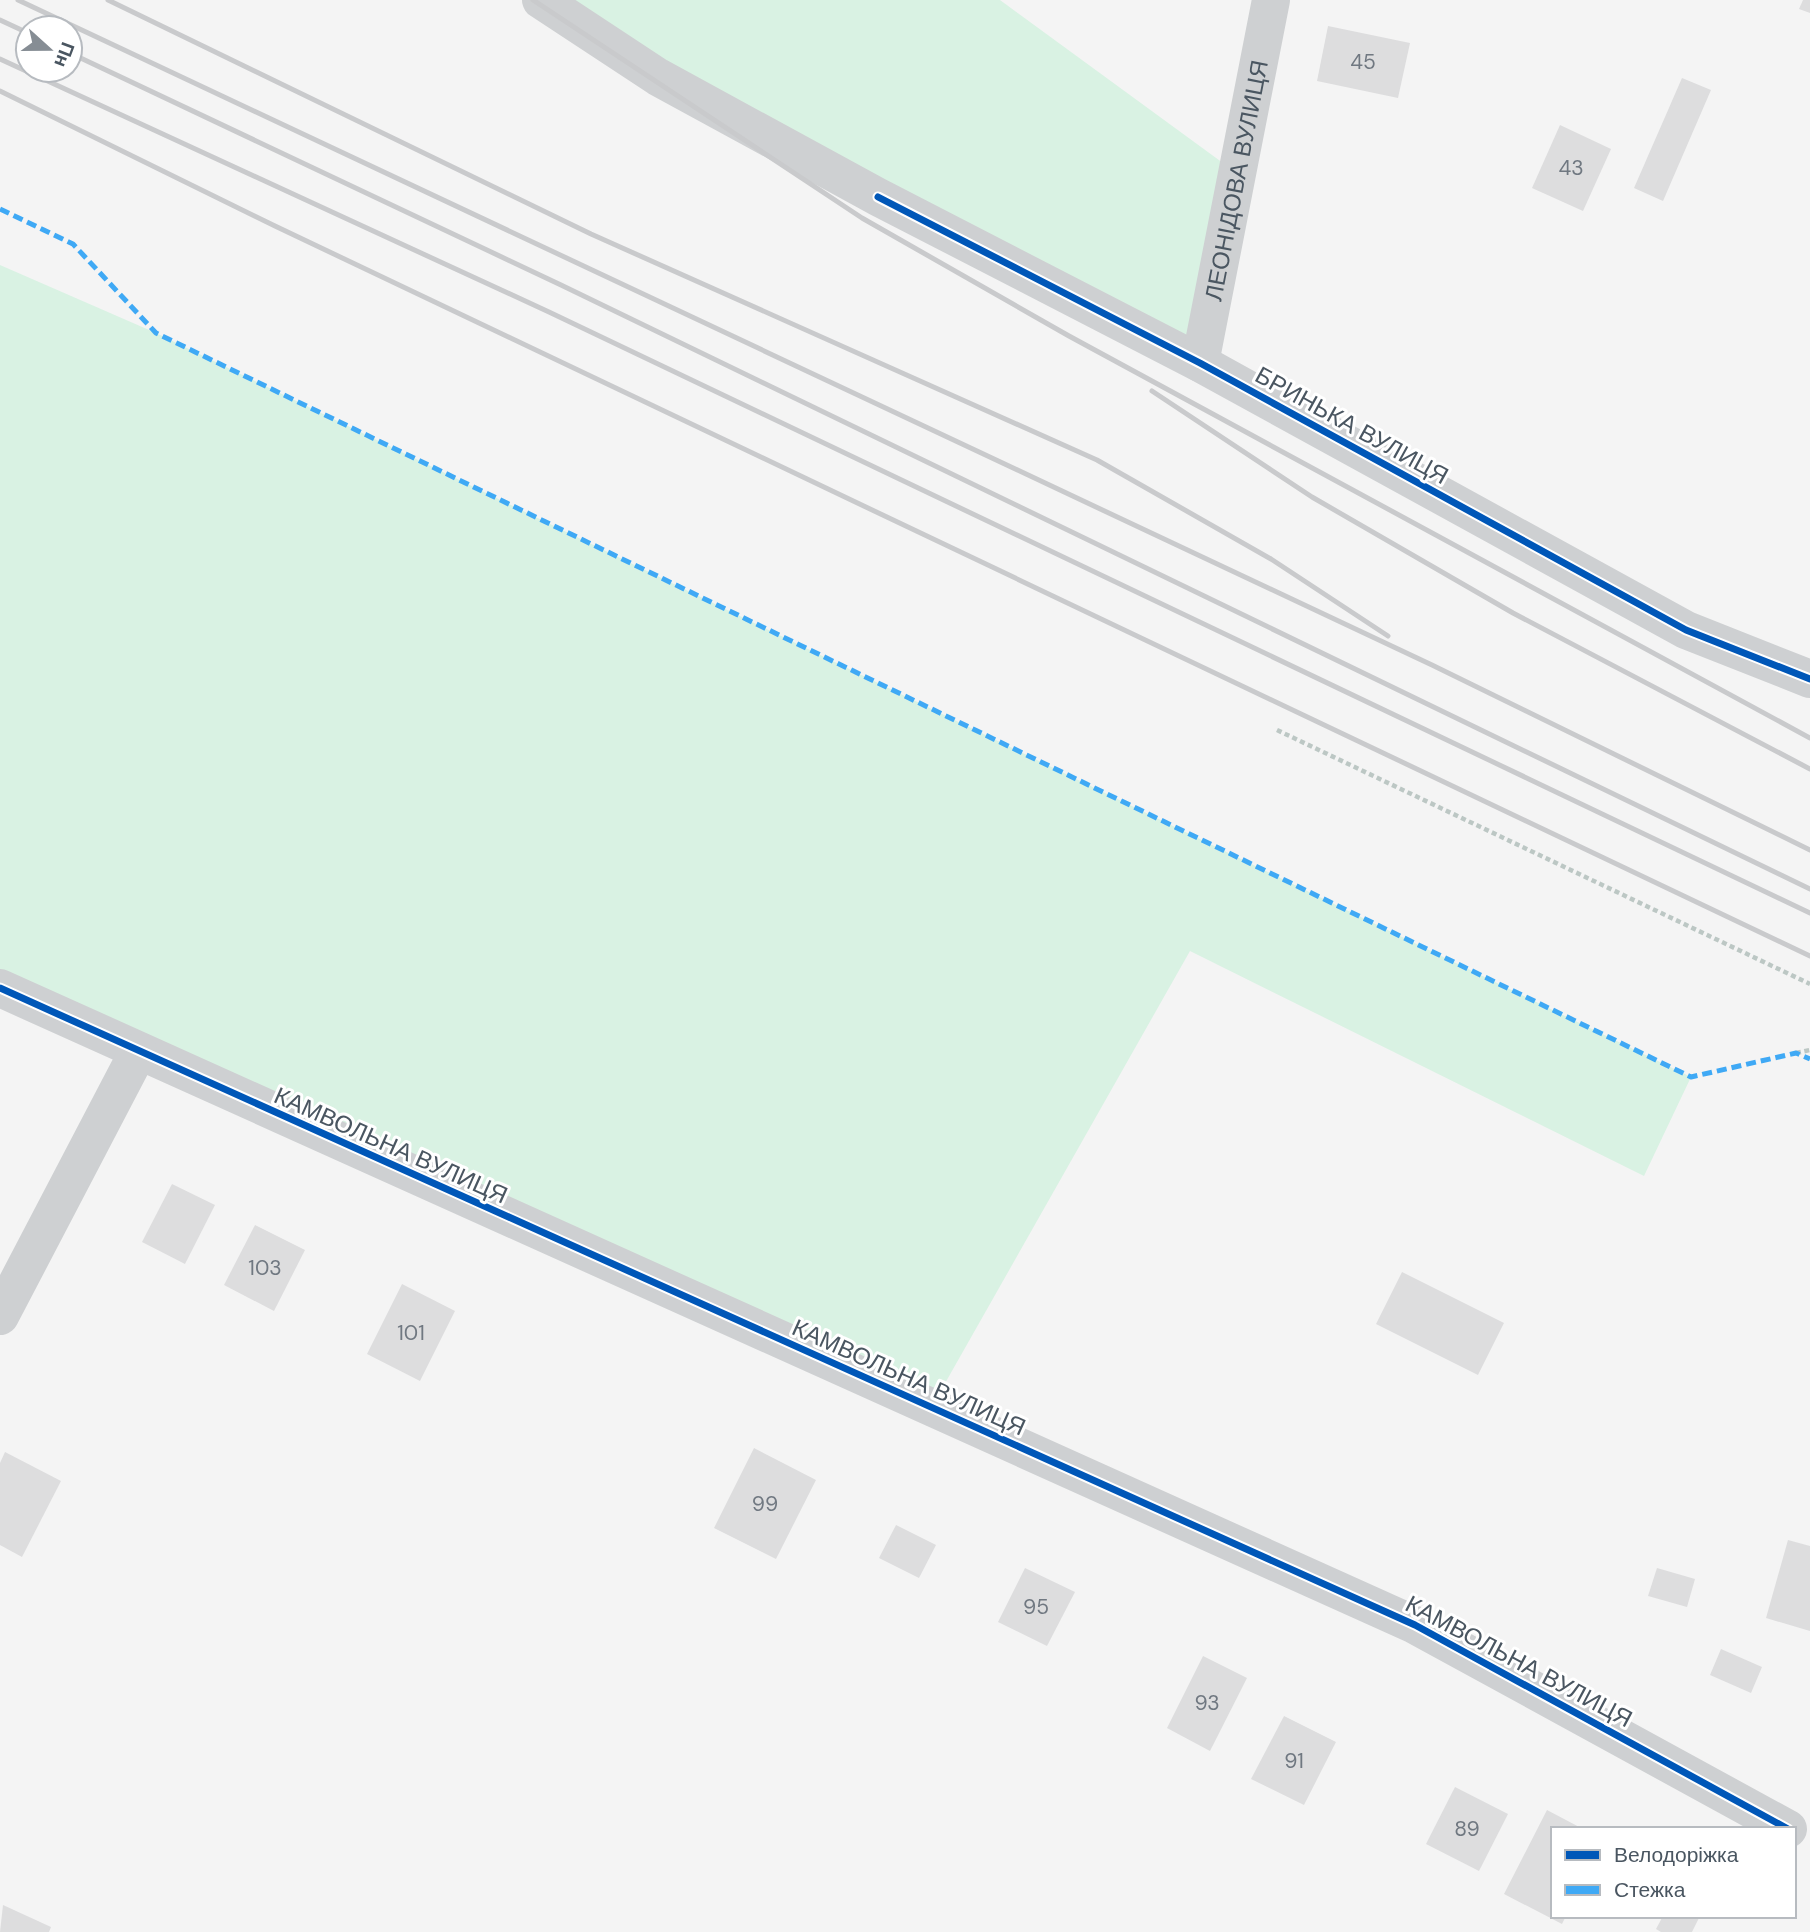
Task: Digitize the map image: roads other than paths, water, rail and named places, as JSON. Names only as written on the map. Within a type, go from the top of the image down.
[{"type":"street","name":"БРИНЬКА ВУЛИЦЯ","points":[[541,0],[658,77],[878,197],[1200,363],[1686,630],[1810,679]]},
{"type":"street","name":"ЛЕОНІДОВА ВУЛИЦЯ","points":[[1200,363],[1271,0]]},
{"type":"street","name":"КАМВОЛЬНА ВУЛИЦЯ","points":[[0,988],[1415,1625],[1784,1827]]},
{"type":"street","points":[[0,1316],[138,1052]]},
{"type":"railway","points":[[18,0],[1432,665],[1810,850]]},
{"type":"railway","points":[[108,0],[591,234],[1097,460],[1271,559],[1388,636]]},
{"type":"railway","points":[[533,0],[862,218],[1069,336],[1810,738]]},
{"type":"railway","points":[[0,20],[14,26]]},
{"type":"railway","points":[[0,59],[549,312],[1810,913]]},
{"type":"railway","points":[[84,60],[561,285],[1810,889]]},
{"type":"railway","points":[[0,91],[275,226],[1810,956]]},
{"type":"railway","points":[[1152,391],[1312,497],[1513,613],[1810,769]]}]
